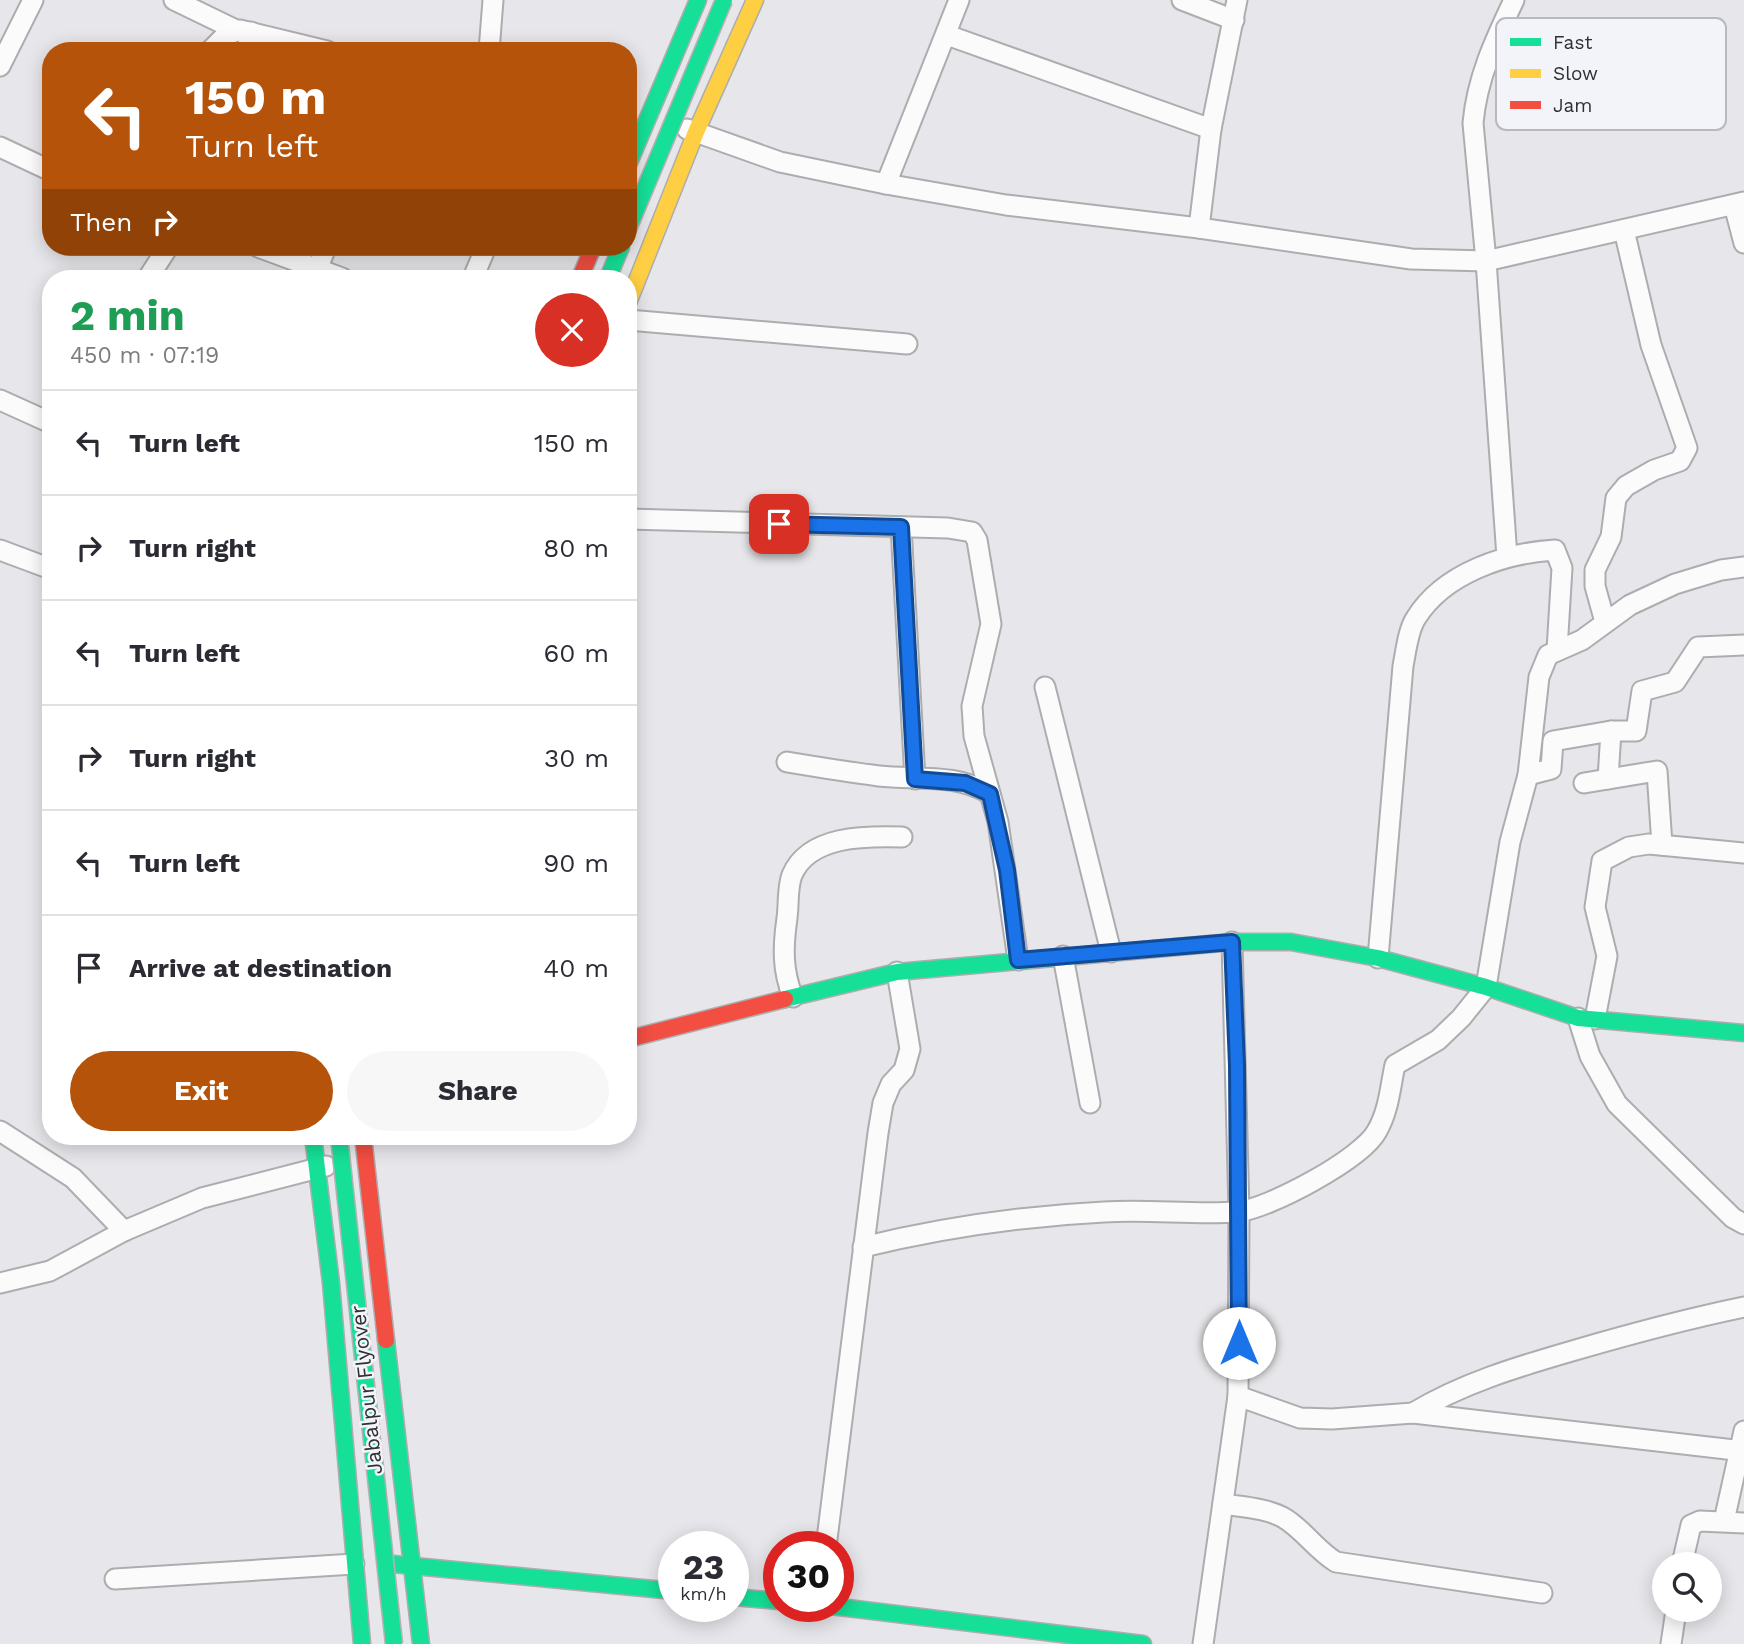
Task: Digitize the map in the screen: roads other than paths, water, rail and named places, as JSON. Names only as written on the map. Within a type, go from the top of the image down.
[{"type":"main road","points":[[637,132],[649,118],[698,0]]},
{"type":"main road","points":[[637,208],[724,0]]},
{"type":"main road","points":[[637,280],[696,132],[755,0]]},
{"type":"main road","points":[[637,1037],[897,972],[1232,942],[1291,942],[1378,958],[1587,1018],[1744,1033]]},
{"type":"main road","points":[[314,1145],[331,1283],[362,1644]]},
{"type":"main road","name":"Jabalpur Flyover","points":[[340,1145],[394,1644]]},
{"type":"main road","points":[[364,1145],[421,1644]]},
{"type":"main road","points":[[354,1564],[412,1564],[658,1589]]},
{"type":"main road","points":[[854,1608],[1143,1644]]},
{"type":"street","points":[[0,66],[33,0]]},
{"type":"street","points":[[174,0],[244,38]]},
{"type":"street","points":[[490,42],[493,0]]},
{"type":"street","points":[[886,184],[959,0]]},
{"type":"street","points":[[1182,0],[1234,20]]},
{"type":"street","points":[[1199,228],[1211,129],[1237,0]]},
{"type":"street","points":[[1505,18],[1514,0]]},
{"type":"street","points":[[219,42],[226,35],[270,42]]},
{"type":"street","points":[[947,35],[1211,129]]},
{"type":"street","points":[[1496,37],[1486,57],[1475,101],[1473,123],[1486,261],[1507,557]]},
{"type":"street","points":[[649,118],[780,162],[886,184],[1006,205],[1199,228],[1411,259],[1486,261],[1739,203],[1744,243]]},
{"type":"street","points":[[0,147],[42,167]]},
{"type":"street","points":[[1605,622],[1595,586],[1595,570],[1611,537],[1616,498],[1626,486],[1654,470],[1680,461],[1687,448],[1651,345],[1623,230]]},
{"type":"street","points":[[278,256],[309,270]]},
{"type":"street","points":[[637,321],[907,344]]},
{"type":"street","points":[[0,400],[42,420]]},
{"type":"street","points":[[637,519],[964,529],[972,532],[977,540],[991,624],[972,706],[974,736],[1007,870],[1018,960]]},
{"type":"street","points":[[901,527],[915,779]]},
{"type":"street","points":[[0,550],[42,566]]},
{"type":"street","points":[[1378,958],[1403,666],[1415,619],[1441,592],[1477,567],[1507,557],[1555,550],[1560,557],[1562,568],[1557,650]]},
{"type":"street","points":[[863,1247],[924,1232],[1104,1212],[1240,1212],[1298,1188],[1344,1163],[1376,1134],[1388,1106],[1395,1065],[1438,1040],[1461,1018],[1486,987],[1510,842],[1528,775],[1542,664],[1548,654],[1569,647],[1630,605],[1675,584],[1721,570],[1744,567]]},
{"type":"street","points":[[1528,775],[1551,769],[1553,741],[1636,731],[1642,691],[1675,682],[1698,647],[1744,645]]},
{"type":"street","points":[[1045,687],[1111,952]]},
{"type":"street","points":[[1608,779],[1611,732]]},
{"type":"street","points":[[787,762],[965,783],[990,794]]},
{"type":"street","points":[[1584,783],[1657,771],[1662,845]]},
{"type":"street","points":[[793,997],[783,975],[784,940],[792,875],[805,855],[864,835],[902,837]]},
{"type":"street","points":[[1744,853],[1662,845],[1629,847],[1602,860],[1595,907],[1607,956],[1587,1018],[1590,1056],[1618,1104],[1733,1218],[1744,1224]]},
{"type":"street","points":[[1203,1644],[1238,1396],[1240,1212],[1232,942]]},
{"type":"street","points":[[1063,956],[1090,1103]]},
{"type":"street","points":[[828,1531],[883,1103],[891,1084],[904,1070],[910,1049],[897,972]]},
{"type":"street","points":[[0,1131],[73,1178],[124,1231]]},
{"type":"street","points":[[0,1283],[50,1271],[124,1231],[202,1198],[317,1168],[365,1159]]},
{"type":"street","points":[[1413,1413],[1441,1396],[1495,1374],[1670,1322],[1744,1307]]},
{"type":"street","points":[[1238,1396],[1300,1418],[1332,1419],[1413,1413],[1742,1451]]},
{"type":"street","points":[[1685,1552],[1691,1525],[1700,1521],[1734,1522],[1744,1431]]},
{"type":"street","points":[[1223,1504],[1276,1514],[1287,1519],[1321,1552],[1336,1562],[1542,1593]]},
{"type":"street","points":[[115,1579],[354,1564]]},
{"type":"street","points":[[1671,1644],[1674,1622]]}]
